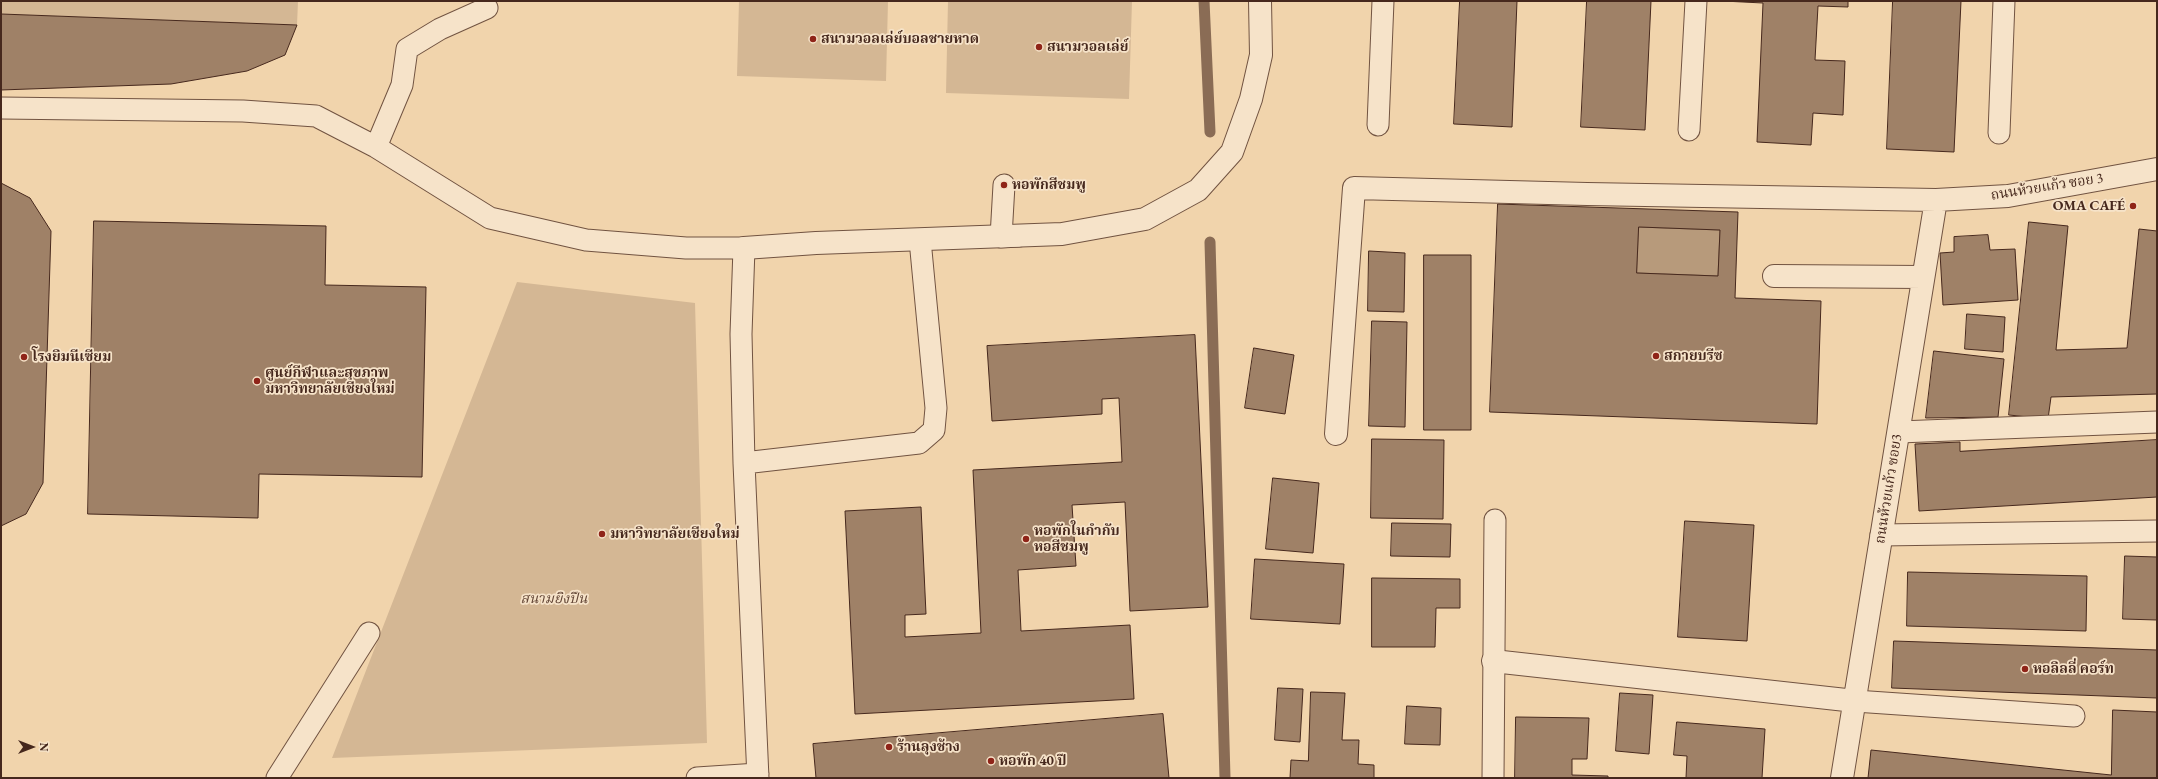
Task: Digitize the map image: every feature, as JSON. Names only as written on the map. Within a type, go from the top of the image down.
[{"type":"street","name":"ถนนห้วยแก้ว ซอย 3","points":[[1336,434],[1354,188],[1936,200],[2008,196],[2155,167]]},
{"type":"street","name":"ถนนห้วยแก้ว ซอย3","points":[[1842,778],[1936,200]]},
{"type":"street","points":[[744,248],[816,243],[920,240]]},
{"type":"street","points":[[1774,276],[1923,277]]},
{"type":"street","points":[[1493,661],[1855,701]]},
{"type":"lane","points":[[744,463],[919,443],[934,430],[936,408],[920,240],[1062,234],[1146,219],[1198,190],[1232,152],[1251,99],[1261,55],[1260,1]]},
{"type":"lane","points":[[1378,125],[1383,1]]},
{"type":"lane","points":[[1688,130],[1696,1]]},
{"type":"lane","points":[[1999,133],[2004,1]]},
{"type":"lane","points":[[376,146],[402,86],[407,49],[440,29],[488,8]]},
{"type":"lane","points":[[1,108],[243,111],[316,116],[376,146],[490,218],[586,240],[686,248],[744,248],[744,463],[759,777],[697,778]]},
{"type":"lane","points":[[1001,237],[1004,185]]},
{"type":"lane","points":[[1899,432],[2157,422]]},
{"type":"lane","points":[[1493,778],[1495,520]]},
{"type":"lane","points":[[1881,535],[2157,531]]},
{"type":"lane","points":[[277,778],[369,633]]},
{"type":"lane","points":[[1855,701],[2074,716]]},
{"type":"green space","points":[[1,1],[298,1],[297,25],[1,14]]},
{"type":"green space","name":"สนามวอลเล่ย์บอลชายหาด","points":[[739,1],[888,1],[886,81],[737,76]]},
{"type":"green space","name":"สนามวอลเล่ย์","points":[[948,1],[1132,1],[1129,99],[946,93]]},
{"type":"green space","name":"สนามยิงปืน","points":[[517,282],[695,303],[707,743],[332,758]]},
{"type":"shaded area","points":[[1639,227],[1720,230],[1718,276],[1637,273]]},
{"type":"building","points":[[1460,1],[1517,1],[1512,127],[1454,124]]},
{"type":"building","points":[[1587,1],[1651,1],[1645,130],[1581,127]]},
{"type":"building","points":[[1723,1],[1848,1],[1848,7],[1818,6],[1815,60],[1845,61],[1843,115],[1813,113],[1811,145],[1757,142],[1763,3]]},
{"type":"building","points":[[1893,1],[1961,1],[1954,152],[1887,149]]},
{"type":"building","points":[[1,14],[297,25],[285,55],[247,71],[171,84],[1,90]]},
{"type":"building","name":"โรงยิมนีเซียม","points":[[1,183],[30,198],[51,231],[43,483],[26,514],[1,526]]},
{"type":"building","name":"สกายบรีซ","points":[[1498,204],[1738,212],[1735,298],[1821,301],[1817,424],[1490,412]],"holes":[[[1639,227],[1720,230],[1718,276],[1637,273]]]},
{"type":"building","name":"ศูนย์กีฬาและสุขภาพ มหาวิทยาลัยเชียงใหม่","points":[[94,221],[326,226],[325,285],[426,287],[422,477],[259,474],[258,518],[88,514]]},
{"type":"building","points":[[2029,222],[2068,226],[2056,350],[2127,348],[2139,229],[2157,231],[2157,394],[2051,397],[2048,419],[2009,415]]},
{"type":"building","points":[[1988,235],[1990,250],[2015,249],[2018,300],[1943,305],[1940,253],[1954,252],[1954,237]]},
{"type":"building","points":[[1369,251],[1405,253],[1404,312],[1368,311]]},
{"type":"building","points":[[1424,255],[1471,255],[1471,430],[1424,430]]},
{"type":"building","points":[[1967,314],[2005,317],[2003,352],[1965,349]]},
{"type":"building","points":[[1372,321],[1407,322],[1405,427],[1369,426]]},
{"type":"building","name":"หอพักในกำกับ หอสีชมพู","points":[[1195,335],[1208,607],[1130,611],[1125,502],[1072,505],[1076,566],[1018,570],[1021,631],[1130,625],[1134,699],[855,714],[845,511],[921,507],[926,614],[905,615],[905,637],[981,633],[973,470],[1122,462],[1119,398],[1102,399],[1102,414],[992,421],[987,346]]},
{"type":"building","points":[[1254,348],[1294,355],[1285,414],[1245,408]]},
{"type":"building","points":[[1934,351],[2004,359],[1998,417],[1926,418]]},
{"type":"building","points":[[1372,439],[1444,440],[1443,519],[1371,518]]},
{"type":"building","points":[[2157,440],[2157,497],[1919,511],[1915,444],[1960,442],[1960,451]]},
{"type":"building","points":[[1273,478],[1319,483],[1313,553],[1266,549]]},
{"type":"building","points":[[1685,521],[1754,525],[1747,641],[1678,637]]},
{"type":"building","points":[[1392,523],[1451,524],[1450,557],[1391,556]]},
{"type":"building","points":[[2125,556],[2157,557],[2157,620],[2123,619]]},
{"type":"building","points":[[1255,559],[1344,564],[1340,624],[1251,619]]},
{"type":"building","points":[[1908,572],[2087,576],[2086,631],[1907,626]]},
{"type":"building","points":[[1372,578],[1460,579],[1460,608],[1436,608],[1435,647],[1372,647]]},
{"type":"building","name":"หอลิลลี่ คอร์ท","points":[[1894,641],[2157,650],[2157,698],[1892,688]]},
{"type":"building","points":[[1278,688],[1303,689],[1300,742],[1275,740]]},
{"type":"building","points":[[1311,692],[1345,693],[1342,740],[1359,740],[1358,764],[1374,765],[1374,778],[1290,778],[1291,760],[1308,761]]},
{"type":"building","points":[[1620,693],[1653,695],[1649,754],[1616,751]]},
{"type":"building","points":[[1407,706],[1441,708],[1440,745],[1405,744]]},
{"type":"building","name":"หอลิลลี่ คอร์ท","points":[[2113,710],[2157,712],[2157,778],[1868,778],[1871,750],[2111,775]]},
{"type":"building","name":"หอพัก 40 ปี","points":[[1163,714],[1169,778],[816,778],[813,744]]},
{"type":"building","points":[[1516,717],[1589,718],[1587,759],[1572,759],[1572,775],[1608,776],[1608,778],[1515,778]]},
{"type":"building","points":[[1677,722],[1765,729],[1762,778],[1686,778],[1687,756],[1674,755]]},
{"type":"waterway","points":[[1204,1],[1210,132]]},
{"type":"waterway","points":[[1210,242],[1225,778]]},
{"type":"place","name":"สนามวอลเล่ย์บอลชายหาด","points":[[813,39]]},
{"type":"place","name":"สนามวอลเล่ย์","points":[[1039,47]]},
{"type":"place","name":"หอพักสีชมพู","points":[[1004,185]]},
{"type":"place","name":"OMA CAFÉ","points":[[2133,206]]},
{"type":"place","name":"สกายบรีซ","points":[[1656,356]]},
{"type":"place","name":"โรงยิมนีเซียม","points":[[24,357]]},
{"type":"place","name":"ศูนย์กีฬาและสุขภาพ มหาวิทยาลัยเชียงใหม่","points":[[257,381]]},
{"type":"place","name":"มหาวิทยาลัยเชียงใหม่","points":[[602,534]]},
{"type":"place","name":"หอพักในกำกับ หอสีชมพู","points":[[1026,539]]},
{"type":"place","name":"หอลิลลี่ คอร์ท","points":[[2025,669]]},
{"type":"place","name":"ร้านลุงช้าง","points":[[889,747]]},
{"type":"place","name":"หอพัก 40 ปี","points":[[991,761]]}]
